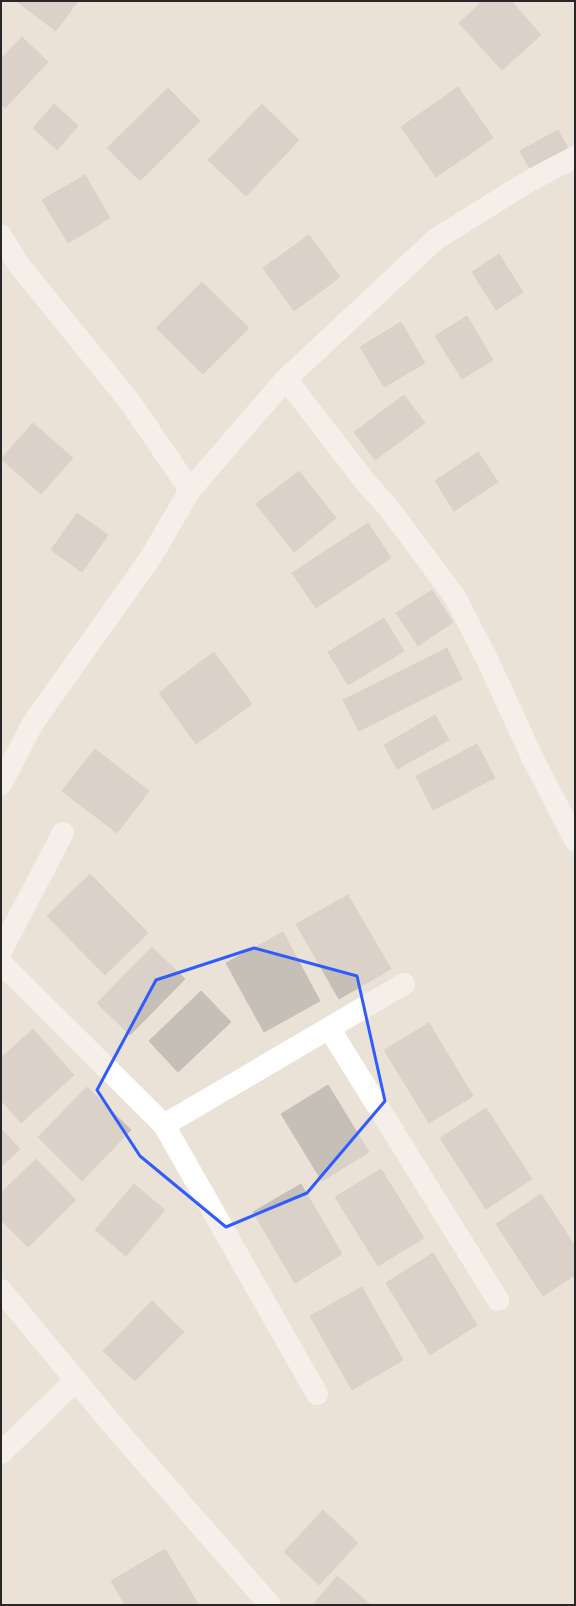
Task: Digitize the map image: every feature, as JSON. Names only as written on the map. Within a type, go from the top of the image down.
[{"type":"street","points":[[1,784],[32,723],[151,557],[190,490],[286,379],[436,239],[531,180],[575,156]]},
{"type":"street","points":[[1,236],[19,265],[130,402],[190,490]]},
{"type":"street","points":[[286,379],[367,484],[388,507],[455,598],[488,659],[532,757],[575,840]]},
{"type":"street","points":[[1,951],[63,832]]},
{"type":"street","points":[[1,963],[164,1125],[317,1394]]},
{"type":"street","points":[[164,1125],[404,984]]},
{"type":"street","points":[[329,1028],[498,1300]]},
{"type":"street","points":[[1,1290],[117,1430],[270,1605]]},
{"type":"street","points":[[1,1453],[76,1380]]},
{"type":"highlighted area","points":[[254,948],[357,976],[385,1101],[307,1193],[226,1227],[140,1156],[97,1090],[156,980]]},
{"type":"building","points":[[16,1],[78,1],[56,31]]},
{"type":"building","points":[[483,1],[511,1],[541,35],[502,70],[459,23]]},
{"type":"building","points":[[22,37],[48,62],[5,108],[1,104],[1,59]]},
{"type":"building","points":[[458,87],[493,138],[436,177],[401,127]]},
{"type":"building","points":[[168,88],[200,121],[140,181],[107,148]]},
{"type":"building","points":[[54,104],[78,126],[57,150],[33,128]]},
{"type":"building","points":[[262,104],[299,140],[246,196],[208,160]]},
{"type":"building","points":[[558,130],[569,150],[532,172],[520,151]]},
{"type":"building","points":[[85,175],[110,218],[68,243],[42,200]]},
{"type":"building","points":[[309,235],[340,277],[294,311],[263,268]]},
{"type":"building","points":[[499,254],[523,292],[496,310],[472,272]]},
{"type":"building","points":[[202,282],[249,328],[203,374],[156,328]]},
{"type":"building","points":[[467,316],[493,360],[462,379],[435,336]]},
{"type":"building","points":[[401,322],[425,363],[384,387],[360,347]]},
{"type":"building","points":[[404,395],[425,423],[375,460],[354,432]]},
{"type":"building","points":[[33,423],[73,458],[41,494],[1,459]]},
{"type":"building","points":[[478,452],[498,482],[454,511],[435,481]]},
{"type":"building","points":[[299,471],[336,518],[294,552],[256,504]]},
{"type":"building","points":[[77,513],[108,535],[82,572],[51,550]]},
{"type":"building","points":[[368,523],[391,558],[316,608],[292,573]]},
{"type":"building","points":[[432,590],[453,622],[418,646],[396,613]]},
{"type":"building","points":[[384,618],[404,651],[348,685],[328,652]]},
{"type":"building","points":[[447,648],[462,679],[359,731],[343,700]]},
{"type":"building","points":[[214,652],[252,704],[196,744],[159,693]]},
{"type":"building","points":[[435,715],[449,740],[397,769],[384,745]]},
{"type":"building","points":[[477,744],[495,778],[433,810],[416,776]]},
{"type":"building","points":[[95,749],[149,791],[117,833],[62,791]]},
{"type":"building","points":[[90,874],[148,933],[105,975],[47,916]]},
{"type":"building","points":[[348,895],[391,969],[339,999],[296,924]]},
{"type":"building","points":[[283,932],[320,1001],[264,1032],[226,963]]},
{"type":"building","points":[[152,947],[185,979],[130,1035],[97,1003]]},
{"type":"building","points":[[201,991],[231,1022],[178,1072],[149,1041]]},
{"type":"building","points":[[429,1023],[473,1096],[429,1123],[384,1050]]},
{"type":"building","points":[[33,1029],[74,1075],[21,1123],[1,1100],[1,1058]]},
{"type":"building","points":[[328,1085],[369,1152],[322,1181],[281,1114]]},
{"type":"building","points":[[87,1087],[131,1130],[82,1181],[38,1137]]},
{"type":"building","points":[[486,1108],[532,1179],[486,1209],[440,1138]]},
{"type":"building","points":[[1,1129],[20,1149],[1,1167]]},
{"type":"building","points":[[36,1159],[76,1200],[28,1247],[1,1220],[1,1193]]},
{"type":"building","points":[[381,1169],[424,1238],[378,1266],[335,1197]]},
{"type":"building","points":[[134,1184],[165,1210],[126,1256],[95,1230]]},
{"type":"building","points":[[301,1184],[342,1254],[295,1283],[253,1212]]},
{"type":"building","points":[[541,1194],[575,1246],[575,1275],[543,1296],[496,1224]]},
{"type":"building","points":[[433,1253],[477,1325],[430,1355],[386,1283]]},
{"type":"building","points":[[362,1287],[403,1360],[352,1390],[310,1316]]},
{"type":"building","points":[[152,1301],[184,1332],[135,1381],[103,1351]]},
{"type":"building","points":[[323,1510],[358,1543],[319,1585],[284,1552]]},
{"type":"building","points":[[165,1549],[198,1604],[125,1605],[111,1581]]},
{"type":"building","points":[[337,1576],[371,1605],[313,1605]]}]
